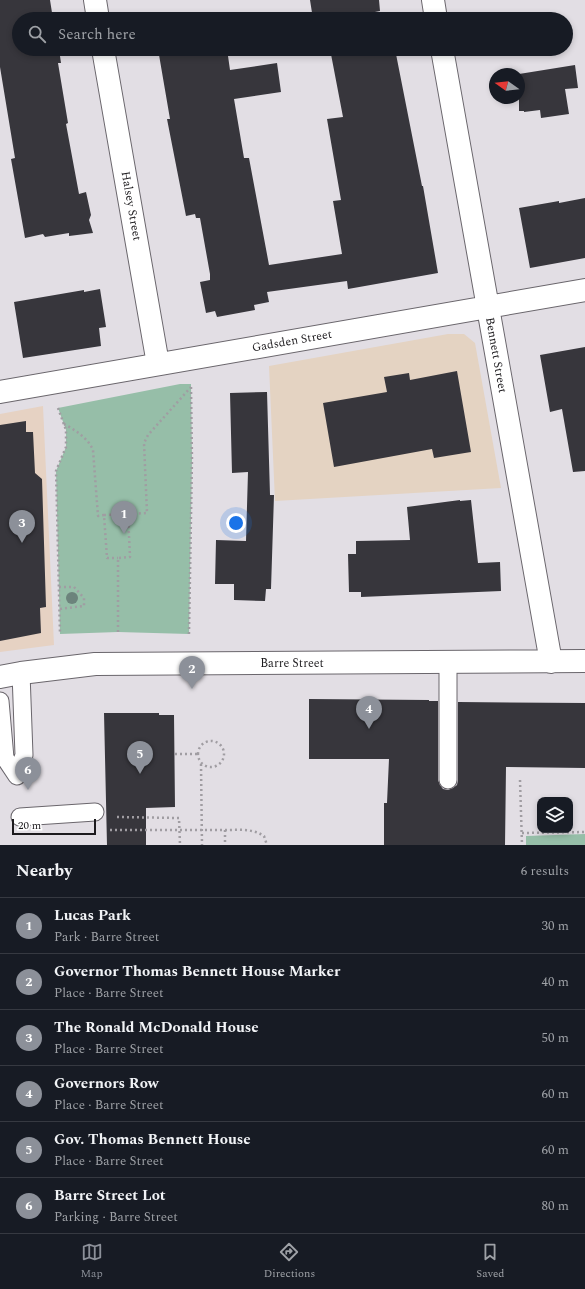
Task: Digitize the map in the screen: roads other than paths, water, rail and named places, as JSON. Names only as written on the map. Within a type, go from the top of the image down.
[{"type":"street","points":[[94,0],[97,12]]},
{"type":"street","points":[[433,0],[435,12]]},
{"type":"street","name":"Halsey Street","points":[[104,56],[158,364]]},
{"type":"street","name":"Bennett Street","points":[[443,56],[551,662]]},
{"type":"street","name":"Gadsden Street","points":[[0,392],[585,290]]},
{"type":"street","name":"Barre Street","points":[[0,677],[95,664],[585,661]]},
{"type":"lane","points":[[448,662],[448,780]]},
{"type":"lane","points":[[0,701],[5,758],[17,776],[24,755],[21,673]]},
{"type":"lane","points":[[20,817],[102,814]]},
{"type":"place","name":"Lucas Park","points":[[124,534]]},
{"type":"place","name":"The Ronald McDonald House","points":[[22,543]]},
{"type":"place","name":"Governor Thomas Bennett House Marker","points":[[192,689]]},
{"type":"place","name":"Governors Row","points":[[369,729]]},
{"type":"place","name":"Gov. Thomas Bennett House","points":[[140,774]]},
{"type":"place","name":"Barre Street Lot","points":[[28,790]]}]
